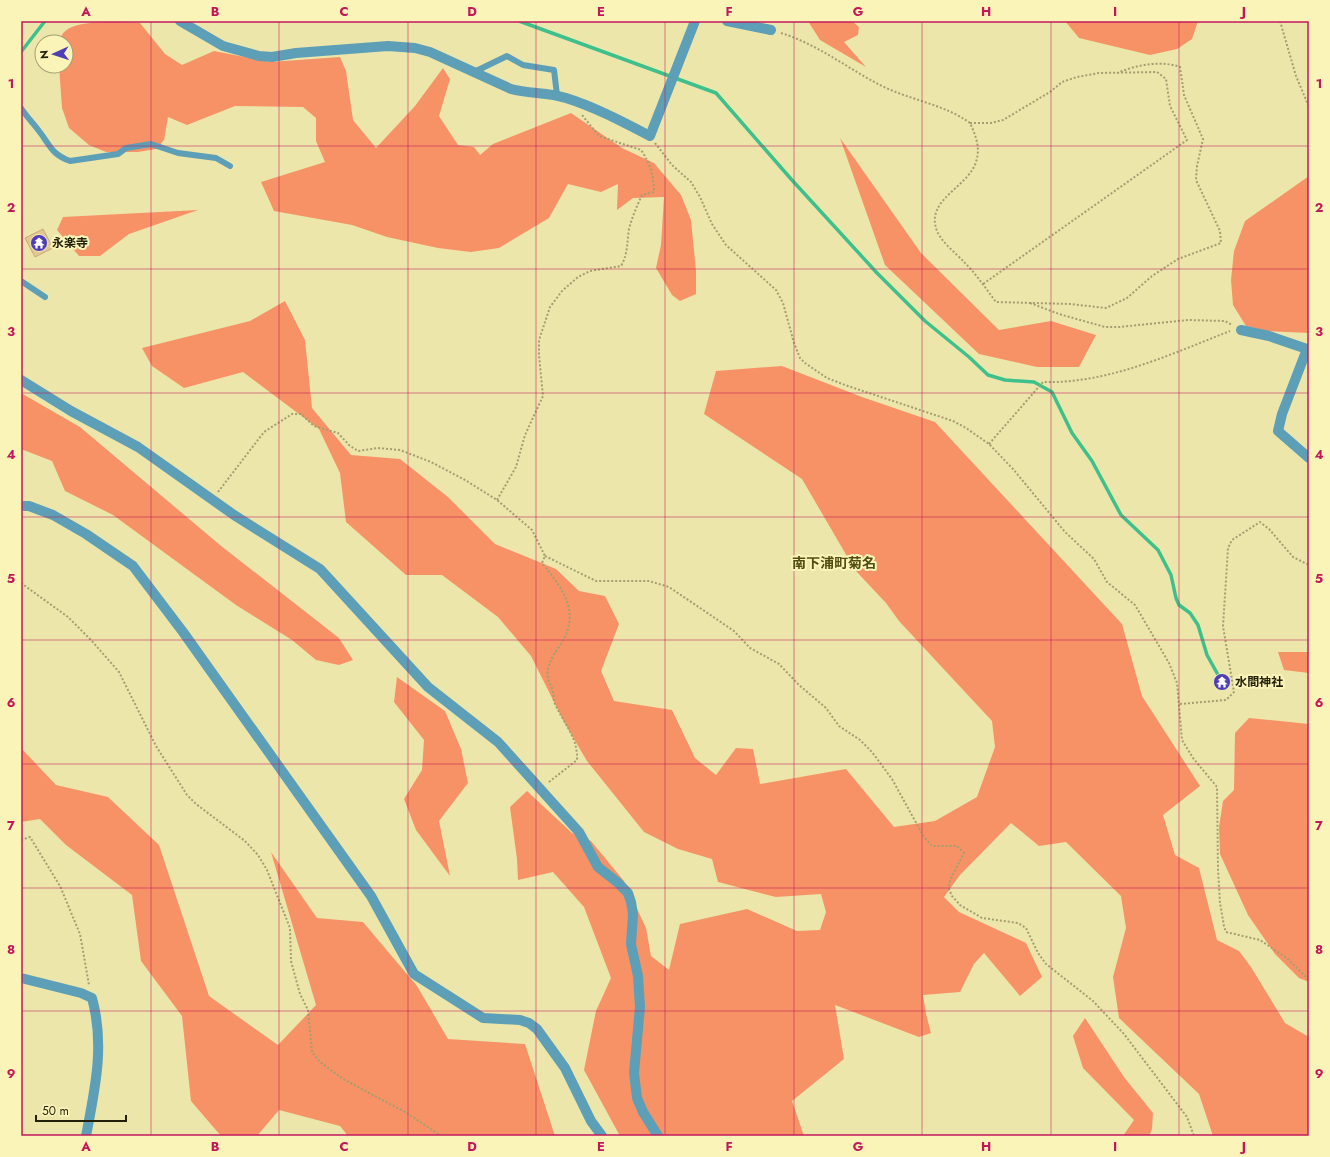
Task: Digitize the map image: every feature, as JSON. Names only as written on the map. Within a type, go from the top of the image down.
[{"type":"street","points":[[180,21],[223,46],[258,56],[272,57],[296,53],[400,46],[430,52],[511,89],[524,93],[557,95],[574,101],[650,136],[695,21]]},
{"type":"street","points":[[726,21],[771,30]]},
{"type":"street","points":[[1241,330],[1269,336],[1307,348],[1282,414],[1278,431],[1309,458]]},
{"type":"street","points":[[21,380],[71,411],[138,447],[212,499],[320,569],[428,687],[498,742],[579,832],[598,867],[628,893],[631,902],[633,914],[631,944],[638,976],[640,1007],[635,1048],[637,1098],[643,1112],[658,1136]]},
{"type":"street","points":[[21,506],[29,506],[53,515],[86,534],[133,566],[183,632],[371,896],[414,974],[483,1018],[520,1020],[529,1023],[537,1029],[565,1068],[591,1121],[602,1136]]},
{"type":"street","points":[[21,978],[81,993],[92,998],[98,1020],[99,1039],[96,1080],[86,1136]]},
{"type":"lane","points":[[474,72],[507,56],[523,65],[554,70],[557,95]]},
{"type":"lane","points":[[21,108],[42,134],[49,147],[63,158],[70,161],[118,154],[126,148],[151,144],[178,153],[216,158],[230,166]]},
{"type":"lane","points":[[21,281],[45,297]]},
{"type":"path","points":[[1280,21],[1296,76],[1309,107]]},
{"type":"path","points":[[771,30],[815,46],[880,85],[953,113],[970,123],[992,123],[1002,120],[1067,80],[1089,75],[1117,73],[1157,72],[1162,74],[1166,79],[1168,86],[1170,106],[1187,140],[983,284]]},
{"type":"path","points":[[970,123],[978,147],[977,159],[970,173],[937,209],[934,220],[938,234],[983,284],[996,302],[1070,304],[1106,308],[1126,298],[1152,276],[1178,259],[1221,243],[1220,231],[1196,180],[1196,166],[1203,139],[1184,95],[1180,67],[1172,64],[1158,64],[1127,69],[1117,73]]},
{"type":"path","points":[[497,500],[516,467],[525,435],[543,396],[539,340],[550,307],[562,291],[578,277],[590,271],[622,266],[627,257],[629,230],[634,212],[642,196],[654,192],[654,180],[650,164],[641,150],[599,136],[591,128],[574,101]]},
{"type":"path","points":[[650,136],[672,165],[691,182],[700,197],[712,224],[726,245],[776,290],[783,304],[794,343],[800,358],[805,363],[826,378],[952,421],[966,428],[988,444],[1013,469],[1065,532],[1094,559],[1107,582],[1135,605],[1169,663],[1177,683],[1182,740],[1193,758],[1216,787],[1220,903],[1226,932],[1260,940],[1288,959],[1309,980]]},
{"type":"path","points":[[1029,303],[1059,314],[1106,327],[1188,320],[1226,321],[1241,330]]},
{"type":"path","points":[[988,444],[1043,382],[1075,381],[1126,370],[1177,353],[1232,330],[1241,330]]},
{"type":"path","points":[[212,499],[264,432],[292,414],[301,414],[314,426],[338,433],[358,451],[378,448],[400,450],[430,462],[465,480],[497,500],[532,530],[544,556],[596,580],[649,581],[669,587],[734,631],[750,648],[779,664],[799,685],[826,708],[839,726],[860,740],[872,752],[892,780],[924,837],[932,846],[957,846],[964,853],[950,880],[949,889],[952,896],[960,904],[982,918],[1018,923],[1026,928],[1046,964],[1093,1001],[1124,1034],[1187,1117],[1194,1136]]},
{"type":"path","points":[[1180,704],[1226,700],[1234,692],[1223,626],[1228,548],[1232,540],[1260,522],[1269,529],[1293,557],[1309,565]]},
{"type":"path","points":[[540,789],[577,760],[575,740],[554,703],[554,693],[548,679],[547,668],[569,630],[571,617],[568,603],[558,582],[542,563],[544,556]]},
{"type":"path","points":[[21,583],[68,617],[91,640],[119,672],[156,746],[187,795],[196,804],[245,841],[258,855],[267,870],[290,928],[291,961],[300,994],[308,1010],[312,1052],[320,1062],[343,1079],[407,1113],[441,1136]]},
{"type":"path","points":[[21,840],[30,837],[60,886],[80,934],[92,998]]},
{"type":"shaded area","points":[[808,21],[852,21],[859,27],[858,35],[844,42],[866,67],[820,40]]},
{"type":"shaded area","points":[[1065,21],[1198,21],[1192,39],[1177,49],[1150,55],[1079,38]]},
{"type":"shaded area","points":[[140,23],[165,54],[182,65],[214,51],[270,62],[340,57],[346,71],[353,120],[376,148],[415,106],[443,68],[450,79],[439,116],[458,145],[474,147],[480,155],[493,144],[571,113],[622,148],[654,163],[681,195],[691,220],[696,271],[696,294],[680,301],[672,295],[656,268],[661,245],[664,197],[633,198],[617,210],[618,184],[601,192],[568,184],[549,218],[499,248],[471,252],[438,248],[387,237],[352,225],[274,211],[261,182],[325,162],[316,141],[316,118],[303,107],[235,106],[187,125],[168,117],[164,140],[156,149],[138,152],[106,152],[89,145],[69,128],[62,108],[60,74],[74,74],[74,34],[63,34],[66,30],[80,24]]},
{"type":"shaded area","points":[[840,138],[921,253],[999,330],[1051,321],[1096,335],[1079,367],[1037,367],[979,354],[885,265]]},
{"type":"shaded area","points":[[1309,176],[1309,333],[1266,331],[1246,326],[1233,305],[1231,280],[1234,251],[1245,221]]},
{"type":"shaded area","points":[[198,210],[129,234],[100,256],[79,256],[57,230],[63,217]]},
{"type":"shaded area","points":[[285,301],[305,340],[312,408],[351,455],[400,459],[448,497],[495,544],[556,569],[579,591],[605,596],[619,624],[601,671],[614,701],[672,710],[695,758],[716,775],[736,748],[753,749],[760,784],[846,769],[894,827],[935,821],[977,797],[995,747],[992,721],[899,621],[886,603],[855,570],[802,479],[704,414],[716,371],[782,366],[862,397],[935,422],[1122,624],[1142,696],[1200,786],[1163,815],[1175,855],[1199,868],[1217,940],[1239,951],[1251,967],[1285,1023],[1309,1037],[1309,1136],[1213,1136],[1199,1094],[1119,1018],[1113,977],[1126,928],[1121,896],[1066,842],[1039,846],[1011,823],[960,875],[944,897],[959,912],[1026,943],[1042,977],[1020,996],[984,953],[974,964],[960,992],[923,995],[931,1033],[919,1037],[835,1005],[844,1059],[792,1101],[804,1136],[620,1136],[584,1070],[596,1011],[611,978],[584,907],[553,872],[518,880],[517,859],[510,807],[527,791],[572,833],[591,841],[624,881],[646,928],[651,956],[669,970],[680,924],[747,909],[797,931],[820,930],[826,912],[821,894],[776,897],[718,882],[712,859],[678,849],[644,832],[587,761],[565,724],[531,656],[498,617],[442,575],[406,575],[346,522],[340,473],[319,429],[243,372],[184,388],[152,366],[142,348],[250,321]]},
{"type":"shaded area","points":[[21,393],[80,427],[220,545],[339,638],[353,660],[339,665],[316,660],[292,640],[236,605],[113,515],[65,491],[52,461],[21,449]]},
{"type":"shaded area","points":[[1278,652],[1309,652],[1309,673],[1284,670]]},
{"type":"shaded area","points":[[397,677],[445,711],[461,749],[468,783],[439,821],[450,876],[416,830],[404,799],[422,770],[424,740],[394,702]]},
{"type":"shaded area","points":[[1249,718],[1309,724],[1309,982],[1299,978],[1275,954],[1248,915],[1220,854],[1219,827],[1223,801],[1234,790],[1235,733]]},
{"type":"shaded area","points":[[21,748],[56,785],[108,797],[159,845],[209,996],[278,1045],[316,1005],[271,852],[317,918],[363,922],[417,986],[448,1039],[525,1044],[555,1136],[348,1136],[340,1126],[279,1110],[257,1136],[221,1136],[191,1101],[182,1016],[141,961],[132,895],[66,845],[40,819],[21,822]]},
{"type":"shaded area","points":[[1085,1018],[1124,1077],[1153,1113],[1152,1129],[1149,1136],[1123,1136],[1134,1120],[1083,1068],[1073,1036]]},
{"type":"building","name":"永楽寺","points":[[43,229],[53,248],[35,257],[25,238]]},
{"type":"waterway","points":[[21,52],[45,21]]},
{"type":"waterway","points":[[519,21],[716,93],[791,179],[877,273],[925,321],[969,357],[988,375],[1005,380],[1034,382],[1052,392],[1072,433],[1092,461],[1121,515],[1158,550],[1171,575],[1179,605],[1190,613],[1198,625],[1207,655],[1222,682]]},
{"type":"place","name":"永楽寺","points":[[39,243]]},
{"type":"place","name":"水間神社","points":[[1222,682]]},
{"type":"district","name":"南下浦町菊名","points":[[834,563]]}]
